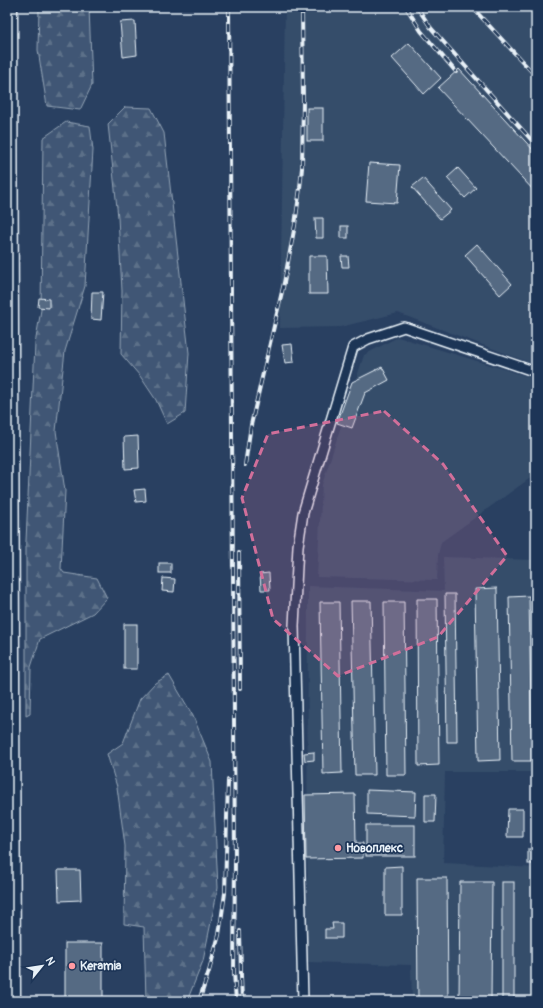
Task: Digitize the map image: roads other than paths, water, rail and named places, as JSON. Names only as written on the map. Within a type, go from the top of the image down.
[{"type":"main road","points":[[11,7],[14,1001]]},
{"type":"street","points":[[303,1001],[294,626],[298,546],[303,513],[353,347],[368,339],[404,327],[536,372]]},
{"type":"railway","points":[[229,7],[235,861],[234,972],[236,1001]]},
{"type":"railway","points":[[245,465],[251,425],[284,283],[295,225],[300,188],[302,168],[303,101],[302,7]]},
{"type":"railway","points":[[406,7],[421,31],[456,72]]},
{"type":"railway","points":[[417,7],[431,28],[536,145]]},
{"type":"railway","points":[[472,7],[532,72]]},
{"type":"railway","points":[[239,553],[240,689]]},
{"type":"railway","points":[[199,1001],[219,935],[225,893],[228,780]]},
{"type":"railway","points":[[240,931],[242,1001]]},
{"type":"place","name":"Новоплекс","points":[[338,848]]},
{"type":"place","name":"Keramia","points":[[72,966]]}]
